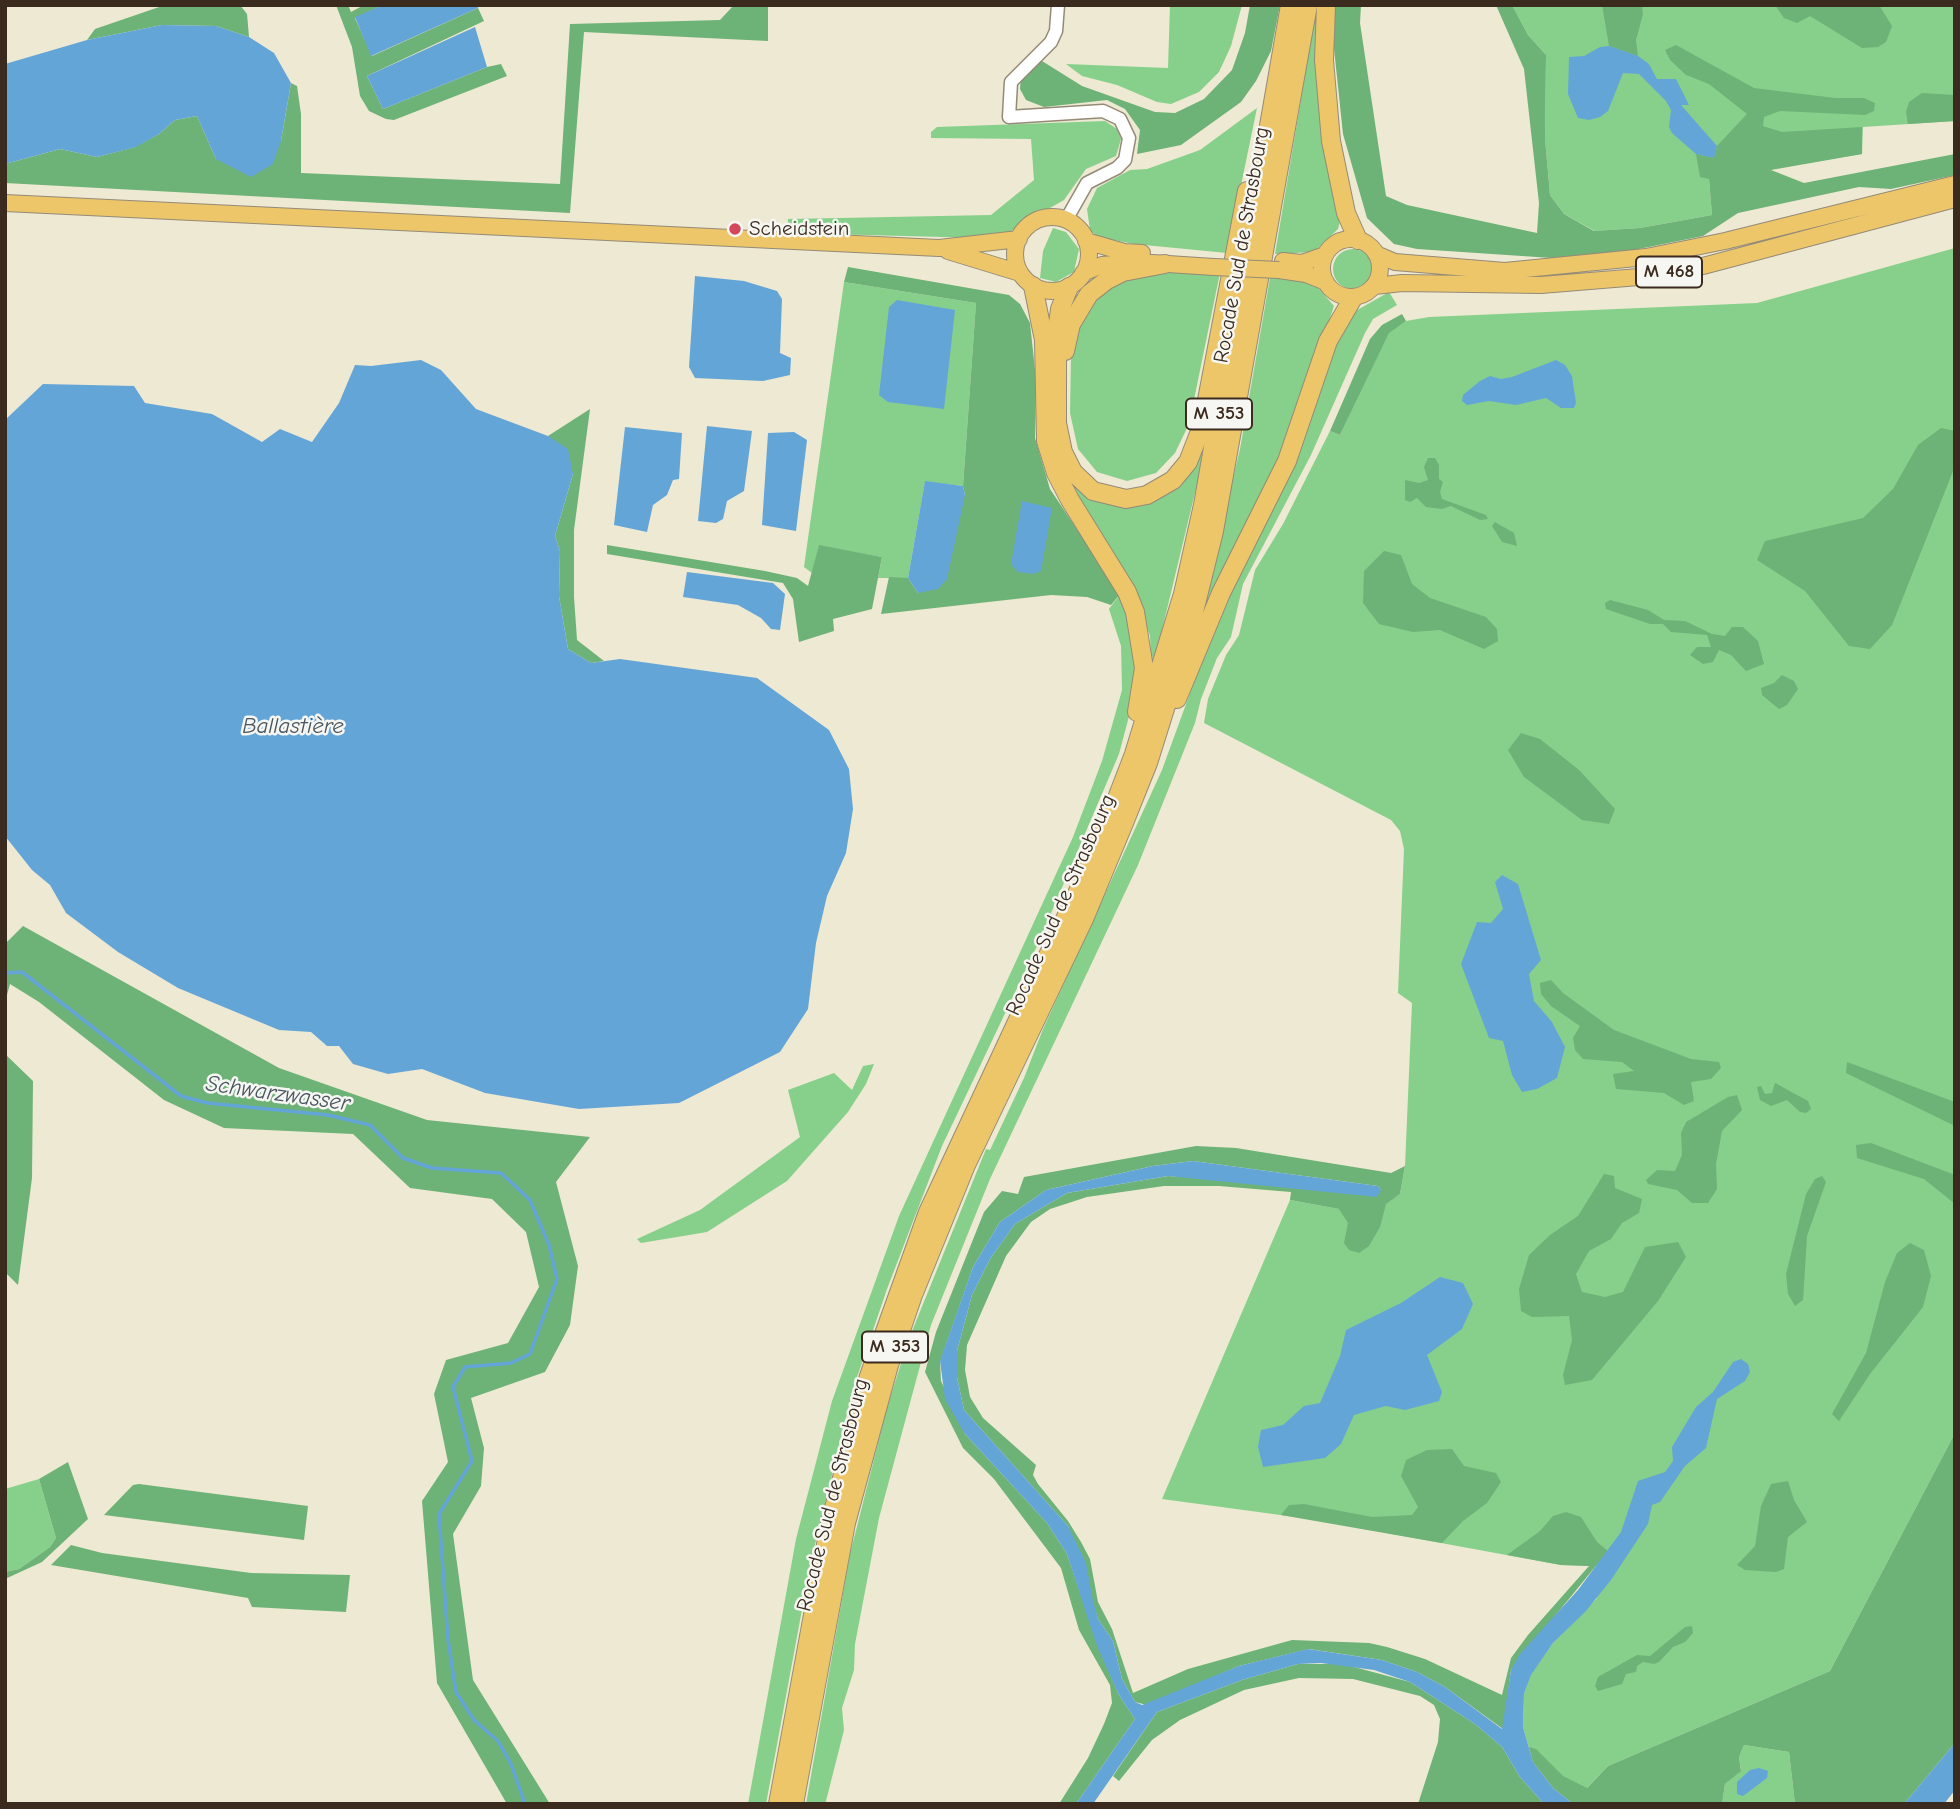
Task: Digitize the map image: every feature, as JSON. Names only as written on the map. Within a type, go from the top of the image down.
[{"type":"highway","name":"Rocade Sud de Strasbourg","points":[[794,1804],[846,1523],[863,1452],[909,1307],[966,1165],[1084,919],[1147,763],[1189,632],[1214,531],[1308,5]]},
{"type":"highway","points":[[1325,5],[1324,60],[1331,141],[1346,213],[1358,240]]},
{"type":"highway","name":"Rocade Sud de Strasbourg","points":[[778,1804],[830,1523],[873,1364],[929,1212],[1076,897],[1114,806],[1162,668],[1197,531],[1289,10]]},
{"type":"highway","points":[[1069,287],[1060,309],[1057,332],[1057,423],[1063,452],[1082,483],[1102,495],[1126,499],[1147,495],[1173,480],[1194,449],[1204,418],[1268,85],[1289,10]]},
{"type":"highway","points":[[1165,264],[1124,272],[1088,294],[1078,309],[1066,340],[1064,404],[1067,435],[1080,466],[1089,477],[1111,488],[1126,490],[1151,484],[1172,467],[1183,451],[1198,411],[1213,339],[1230,282]]},
{"type":"highway","points":[[1027,279],[1044,340],[1046,441],[1056,473],[1126,592],[1142,639],[1142,692],[1114,806]]},
{"type":"highway","points":[[1147,763],[1187,678],[1221,593],[1287,461],[1328,341],[1353,298]]},
{"type":"main road","name":"M 468","points":[[1376,254],[1395,262],[1505,271],[1646,257],[1725,242],[1955,184]]},
{"type":"main road","name":"M 468","points":[[1375,286],[1402,283],[1541,285],[1651,276],[1703,266],[1955,199]]},
{"type":"main road","points":[[5,203],[939,248],[1018,239]]},
{"type":"main road","points":[[1027,279],[1016,257],[1018,239],[1027,227],[1038,220],[1052,217],[1066,220],[1078,228],[1086,241],[1089,258],[1083,274]]},
{"type":"main road","points":[[1086,241],[1124,252],[1279,266],[1302,263],[1325,255],[1339,242],[1358,240],[1368,245],[1376,254],[1379,265],[1375,286],[1353,298],[1337,294],[1322,274],[1325,255]]},
{"type":"main road","points":[[939,248],[1027,279],[1051,291],[1069,287],[1083,274],[1102,265],[1215,262]]},
{"type":"main road","points":[[1279,266],[1326,282]]},
{"type":"street","points":[[1058,5],[1056,31],[1051,42],[1011,82],[1009,117],[1103,111],[1112,113],[1126,127],[1129,149],[1125,160],[1117,168],[1087,183],[1066,220]]},
{"type":"green space","points":[[165,5],[240,5],[247,14],[249,37],[216,26],[162,25],[87,40],[95,29]]},
{"type":"green space","points":[[336,5],[348,5],[351,12],[364,5],[383,5],[355,18],[372,56],[478,8],[484,21],[367,76],[383,109],[487,67],[501,64],[507,76],[394,120],[386,119],[369,111],[360,96],[352,47]]},
{"type":"green space","points":[[734,5],[768,5],[768,41],[584,32],[570,213],[5,183],[5,164],[60,149],[97,157],[135,147],[159,134],[175,120],[197,116],[216,159],[281,141],[291,83],[297,86],[301,114],[301,173],[560,184],[570,24],[720,20]]},
{"type":"green space","points":[[1170,5],[1242,5],[1231,46],[1219,72],[1199,92],[1171,104],[1157,102],[1117,85],[1082,76],[1066,64],[1168,68]]},
{"type":"green space","points":[[1250,5],[1280,5],[1271,51],[1256,81],[1241,102],[1181,145],[1137,154],[1140,130],[1125,109],[1107,100],[1044,107],[1026,100],[1020,89],[1021,77],[1042,61],[1082,86],[1155,112],[1175,113],[1204,99],[1232,70],[1245,33]]},
{"type":"green space","points":[[1317,5],[1322,5],[1340,221],[1338,229],[1314,252],[1275,254]]},
{"type":"green space","points":[[1334,5],[1361,5],[1360,23],[1386,196],[1407,205],[1537,233],[1539,203],[1524,69],[1496,5],[1512,5],[1528,35],[1546,55],[1545,138],[1550,195],[1564,214],[1594,231],[1640,228],[1712,215],[1709,179],[1700,177],[1696,154],[1714,158],[1717,146],[1747,114],[1709,84],[1686,75],[1670,60],[1665,50],[1676,45],[1754,88],[1835,98],[1864,98],[1875,103],[1874,111],[1865,115],[1780,111],[1764,117],[1763,126],[1782,132],[1862,127],[1862,154],[1771,170],[1804,183],[1955,154],[1955,175],[1891,189],[1859,187],[1738,213],[1703,236],[1614,254],[1552,258],[1417,249],[1394,244],[1367,218],[1343,134],[1333,39]]},
{"type":"green space","points":[[1512,5],[1955,5],[1955,121],[1863,127],[1862,154],[1709,179],[1712,215],[1640,228],[1595,231],[1564,214],[1550,195],[1545,138],[1546,55],[1528,35]]},
{"type":"green space","points":[[1602,5],[1642,5],[1643,14],[1636,40],[1638,56],[1609,46]]},
{"type":"green space","points":[[1775,5],[1879,5],[1892,26],[1886,42],[1878,47],[1862,48],[1810,16],[1797,23],[1784,18]]},
{"type":"green space","points":[[1922,93],[1955,95],[1955,121],[1908,124],[1906,112],[1909,102]]},
{"type":"green space","points":[[1257,108],[1227,253],[1134,244],[1098,237],[1090,230],[1087,209],[1097,188],[1130,170],[1147,169],[1200,150]]},
{"type":"green space","points":[[1105,121],[1117,129],[1121,139],[1116,156],[1086,169],[1064,200],[1043,212],[1031,214],[1009,233],[982,238],[787,233],[788,219],[991,215],[1034,180],[1031,139],[931,138],[931,132],[937,127]]},
{"type":"green space","points":[[1053,228],[1066,232],[1079,249],[1074,272],[1056,282],[1040,278],[1043,251]]},
{"type":"green space","points":[[1955,248],[1955,1433],[1830,1671],[1608,1766],[1572,1803],[1533,1762],[1523,1727],[1524,1694],[1531,1674],[1553,1643],[1597,1598],[1597,1566],[1561,1565],[1310,1519],[1162,1499],[1290,1200],[1339,1209],[1385,1204],[1400,1194],[1405,1166],[1412,1003],[1398,993],[1404,849],[1400,831],[1391,820],[1204,723],[1208,699],[1226,655],[1239,635],[1255,570],[1283,524],[1330,431],[1340,435],[1389,332],[1406,321],[1429,317],[1757,303]]},
{"type":"green space","points":[[1353,249],[1367,255],[1373,269],[1367,283],[1353,289],[1339,283],[1333,269],[1339,255]]},
{"type":"green space","points":[[848,267],[1009,295],[1020,304],[1030,323],[1036,379],[1035,438],[1050,489],[1120,594],[1111,605],[1087,597],[1051,595],[881,614],[889,577],[908,578],[918,593],[965,495],[963,486],[976,303],[844,282]]},
{"type":"green space","points":[[1147,272],[1220,273],[1189,424],[1175,453],[1156,473],[1127,481],[1097,472],[1078,449],[1070,413],[1071,355],[1079,321],[1106,286]]},
{"type":"green space","points":[[1270,278],[1313,282],[1334,306],[1291,433],[1208,604],[1203,604],[1240,449]]},
{"type":"green space","points":[[844,282],[976,303],[963,486],[925,482],[908,578],[878,578],[882,557],[819,546],[812,573],[804,567]]},
{"type":"green space","points":[[1389,292],[1397,305],[1373,319],[1365,333],[1311,455],[1243,584],[1231,637],[1217,658],[1195,723],[1138,865],[990,1179],[931,1325],[879,1518],[855,1644],[854,1670],[842,1708],[844,1730],[826,1801],[825,1804],[806,1804],[850,1554],[887,1408],[908,1341],[986,1149],[990,1150],[1024,1078],[1043,1029],[1162,770],[1205,652],[1331,351],[1352,313]]},
{"type":"green space","points":[[1402,314],[1406,321],[1389,333],[1340,435],[1330,431],[1370,339],[1382,325]]},
{"type":"green space","points":[[590,409],[574,530],[574,597],[577,640],[604,661],[591,663],[568,649],[559,596],[560,551],[555,536],[573,474],[548,436]]},
{"type":"green space","points":[[1941,428],[1955,431],[1955,466],[1892,625],[1870,649],[1849,646],[1805,591],[1757,560],[1765,541],[1863,518],[1893,489],[1918,445]]},
{"type":"green space","points":[[1204,445],[1200,472],[1155,659],[1151,656],[1150,636],[1131,581],[1069,480],[1128,504]]},
{"type":"green space","points":[[1428,458],[1435,458],[1439,465],[1439,479],[1443,482],[1440,492],[1442,499],[1486,515],[1488,519],[1480,520],[1451,506],[1442,509],[1426,507],[1417,498],[1410,502],[1405,500],[1405,480],[1419,483],[1428,480],[1424,467]]},
{"type":"green space","points":[[1495,522],[1514,533],[1517,546],[1502,542],[1492,526]]},
{"type":"green space","points":[[607,545],[765,571],[797,578],[808,586],[819,545],[882,557],[872,609],[833,619],[834,631],[799,642],[793,599],[783,583],[607,554]]},
{"type":"green space","points":[[1384,551],[1401,555],[1412,584],[1430,598],[1486,617],[1497,629],[1498,641],[1484,649],[1440,630],[1413,632],[1379,624],[1363,603],[1364,571]]},
{"type":"green space","points":[[1120,594],[1136,644],[1136,690],[1119,754],[1037,946],[942,1146],[887,1289],[853,1389],[811,1561],[766,1804],[748,1804],[796,1539],[832,1401],[899,1216],[1073,837],[1102,761],[1122,690],[1121,646],[1109,609]]},
{"type":"green space","points":[[1610,600],[1648,610],[1664,620],[1685,621],[1712,634],[1725,636],[1732,627],[1743,627],[1758,641],[1764,664],[1746,671],[1731,655],[1719,650],[1713,662],[1703,664],[1690,655],[1697,647],[1711,647],[1707,635],[1671,632],[1663,624],[1650,624],[1606,609],[1605,603]]},
{"type":"green space","points":[[1782,675],[1794,681],[1798,689],[1787,705],[1779,709],[1762,695],[1761,688],[1774,683]]},
{"type":"green space","points":[[1521,733],[1540,739],[1579,770],[1615,809],[1609,824],[1582,820],[1524,777],[1508,750]]},
{"type":"green space","points":[[23,926],[279,1068],[427,1120],[590,1137],[556,1182],[578,1266],[570,1325],[545,1372],[471,1398],[484,1448],[481,1486],[453,1534],[473,1680],[550,1804],[507,1804],[437,1683],[422,1501],[448,1462],[434,1394],[446,1360],[508,1343],[539,1287],[526,1232],[492,1199],[410,1188],[353,1134],[224,1128],[164,1100],[39,1002],[10,984],[5,1002],[5,944]]},
{"type":"green space","points":[[1551,980],[1563,993],[1614,1030],[1691,1059],[1719,1062],[1721,1068],[1711,1079],[1691,1082],[1694,1101],[1684,1105],[1664,1093],[1616,1089],[1613,1074],[1634,1071],[1622,1062],[1583,1059],[1575,1050],[1573,1038],[1580,1026],[1551,1006],[1541,994],[1540,983]]},
{"type":"green space","points":[[5,1054],[33,1081],[32,1178],[18,1285],[5,1272]]},
{"type":"green space","points":[[1847,1062],[1955,1102],[1955,1126],[1846,1073]]},
{"type":"green space","points":[[874,1064],[866,1084],[848,1112],[787,1181],[707,1232],[641,1243],[637,1239],[700,1210],[800,1137],[788,1090],[834,1073],[852,1090],[863,1066]]},
{"type":"green space","points":[[1775,1083],[1808,1101],[1811,1109],[1806,1113],[1800,1112],[1787,1100],[1771,1106],[1760,1100],[1757,1087],[1761,1086],[1765,1094],[1772,1093]]},
{"type":"green space","points":[[1737,1095],[1742,1110],[1722,1131],[1716,1164],[1717,1189],[1708,1203],[1692,1203],[1677,1190],[1648,1184],[1646,1180],[1657,1170],[1675,1171],[1682,1155],[1681,1133],[1686,1122],[1728,1097]]},
{"type":"green space","points":[[1871,1143],[1955,1175],[1955,1204],[1924,1179],[1857,1158],[1856,1145]]},
{"type":"green space","points":[[1196,1146],[1236,1148],[1391,1173],[1405,1166],[1400,1194],[1386,1204],[1380,1227],[1369,1246],[1359,1253],[1349,1250],[1344,1243],[1348,1223],[1339,1209],[1290,1200],[1291,1192],[1219,1186],[1164,1186],[1087,1197],[1050,1209],[1031,1222],[1006,1256],[967,1345],[965,1370],[970,1397],[983,1418],[1036,1465],[1033,1475],[1038,1484],[1081,1542],[1090,1559],[1098,1602],[1112,1629],[1133,1693],[1188,1669],[1292,1640],[1369,1643],[1387,1647],[1425,1659],[1502,1695],[1511,1658],[1589,1566],[1561,1565],[1507,1555],[1540,1531],[1553,1516],[1566,1512],[1581,1517],[1597,1542],[1608,1551],[1511,1670],[1503,1729],[1445,1687],[1417,1672],[1382,1660],[1309,1649],[1239,1666],[1147,1705],[1135,1702],[1122,1679],[1113,1641],[1098,1619],[1068,1526],[964,1410],[957,1377],[957,1351],[972,1295],[990,1259],[1015,1224],[1067,1193],[1168,1176],[1381,1190],[1378,1186],[1193,1161],[1153,1166],[1046,1190],[1000,1222],[973,1267],[940,1362],[941,1381],[965,1434],[1047,1523],[1067,1554],[1098,1646],[1119,1695],[1135,1719],[1076,1804],[1059,1804],[1088,1758],[1104,1724],[1112,1703],[1110,1685],[1079,1630],[1061,1568],[994,1479],[963,1448],[925,1372],[936,1332],[984,1212],[1002,1191],[1018,1194],[1024,1177]]},
{"type":"green space","points":[[1604,1174],[1614,1176],[1615,1188],[1642,1199],[1639,1213],[1622,1223],[1611,1239],[1589,1251],[1576,1274],[1582,1292],[1605,1297],[1623,1292],[1645,1247],[1678,1242],[1686,1257],[1658,1301],[1592,1380],[1565,1385],[1563,1375],[1572,1340],[1569,1316],[1532,1317],[1521,1311],[1519,1289],[1529,1255],[1550,1235],[1578,1216]]},
{"type":"green space","points":[[1822,1176],[1826,1182],[1807,1236],[1803,1300],[1795,1306],[1788,1294],[1786,1274],[1806,1194],[1815,1179]]},
{"type":"green space","points":[[1910,1243],[1924,1250],[1931,1276],[1923,1307],[1870,1374],[1839,1421],[1832,1414],[1866,1353],[1885,1282],[1897,1253]]},
{"type":"green space","points":[[1955,1433],[1955,1743],[1904,1804],[1795,1804],[1789,1752],[1744,1745],[1739,1757],[1741,1771],[1725,1784],[1722,1804],[1573,1804],[1553,1788],[1533,1762],[1529,1747],[1536,1749],[1563,1776],[1587,1788],[1608,1766],[1830,1671]]},
{"type":"green space","points":[[1452,1449],[1464,1466],[1496,1473],[1501,1482],[1487,1503],[1463,1521],[1442,1543],[1281,1515],[1289,1505],[1304,1504],[1372,1517],[1412,1515],[1418,1507],[1401,1476],[1406,1460],[1427,1450]]},
{"type":"green space","points":[[68,1462],[88,1519],[42,1562],[5,1579],[5,1572],[19,1569],[50,1547],[56,1538],[39,1479]]},
{"type":"green space","points":[[39,1479],[56,1538],[50,1547],[19,1569],[5,1572],[5,1489]]},
{"type":"green space","points":[[1788,1481],[1794,1500],[1807,1522],[1788,1537],[1784,1569],[1776,1572],[1745,1570],[1737,1565],[1755,1546],[1761,1506],[1771,1484]]},
{"type":"green space","points":[[133,1485],[308,1506],[304,1540],[104,1515]]},
{"type":"green space","points":[[71,1545],[102,1553],[251,1573],[350,1575],[346,1612],[252,1607],[248,1598],[51,1565]]},
{"type":"green space","points":[[1692,1626],[1693,1633],[1685,1642],[1673,1647],[1659,1662],[1643,1662],[1637,1666],[1636,1672],[1626,1674],[1622,1684],[1598,1691],[1595,1686],[1598,1677],[1637,1655],[1650,1656],[1685,1627]]},
{"type":"green space","points":[[1298,1664],[1343,1664],[1410,1682],[1475,1724],[1502,1747],[1520,1777],[1544,1804],[1418,1804],[1438,1742],[1440,1719],[1434,1705],[1420,1696],[1353,1679],[1299,1678],[1244,1690],[1180,1720],[1152,1740],[1119,1781],[1113,1776],[1157,1712],[1242,1680]]},
{"type":"green space","points":[[1744,1745],[1789,1752],[1795,1804],[1722,1804],[1725,1784],[1741,1770],[1739,1757]]},
{"type":"water","points":[[383,5],[477,5],[478,8],[371,56],[355,17]]},
{"type":"water","points":[[162,25],[216,26],[249,37],[274,53],[291,83],[281,141],[273,164],[251,177],[216,159],[197,116],[175,120],[159,134],[136,147],[97,157],[60,149],[5,164],[5,64],[87,40]]},
{"type":"water","points":[[475,27],[487,67],[383,109],[367,76]]},
{"type":"water","points":[[1609,46],[1638,56],[1649,64],[1657,79],[1676,79],[1689,105],[1681,105],[1717,146],[1714,158],[1696,154],[1672,133],[1669,127],[1671,110],[1666,101],[1639,74],[1623,73],[1608,111],[1600,117],[1589,120],[1578,118],[1568,94],[1569,57],[1584,56],[1600,47]]},
{"type":"water","points":[[695,276],[744,281],[777,291],[782,299],[780,353],[791,358],[790,375],[763,381],[695,378],[689,367]]},
{"type":"water","points":[[897,300],[955,310],[944,409],[888,402],[879,395],[889,307]]},
{"type":"water","name":"Ballastière","points":[[421,360],[441,370],[476,409],[548,436],[568,449],[573,474],[555,536],[560,551],[559,596],[568,649],[591,663],[620,659],[757,678],[829,730],[849,769],[853,809],[846,853],[827,896],[816,943],[808,1009],[780,1052],[679,1103],[579,1109],[485,1093],[422,1069],[388,1074],[353,1064],[339,1046],[327,1046],[311,1032],[279,1030],[178,988],[118,952],[66,913],[50,885],[32,870],[5,836],[5,420],[43,384],[134,386],[145,403],[212,414],[262,442],[280,429],[312,442],[339,403],[355,365],[371,366]]},
{"type":"water","points":[[1556,360],[1565,365],[1572,376],[1576,403],[1574,408],[1561,408],[1546,398],[1516,405],[1489,401],[1467,405],[1462,401],[1463,395],[1490,376],[1501,379],[1512,377]]},
{"type":"water","points":[[707,426],[752,431],[744,491],[727,501],[723,519],[716,523],[698,521]]},
{"type":"water","points":[[625,427],[682,433],[679,479],[673,480],[667,495],[653,505],[647,532],[614,525]]},
{"type":"water","points":[[794,432],[807,440],[796,531],[762,525],[768,433]]},
{"type":"water","points":[[925,481],[963,486],[965,495],[947,579],[938,589],[918,593],[908,578]]},
{"type":"water","points":[[1022,501],[1052,508],[1041,571],[1033,574],[1018,572],[1011,564]]},
{"type":"water","points":[[687,572],[773,583],[785,594],[780,630],[771,629],[761,618],[738,605],[683,597]]},
{"type":"water","points":[[1502,875],[1518,884],[1541,960],[1529,974],[1534,1001],[1552,1022],[1565,1047],[1557,1078],[1537,1089],[1522,1092],[1512,1075],[1503,1041],[1489,1038],[1461,964],[1477,922],[1491,923],[1503,909],[1495,882]]},
{"type":"water","points":[[1193,1161],[1378,1186],[1381,1190],[1377,1197],[1168,1176],[1067,1193],[1015,1224],[990,1259],[972,1295],[957,1351],[957,1377],[964,1410],[1068,1526],[1086,1563],[1098,1619],[1113,1641],[1122,1679],[1135,1702],[1142,1705],[1239,1666],[1308,1649],[1382,1660],[1417,1672],[1445,1687],[1502,1729],[1511,1670],[1520,1654],[1578,1590],[1621,1532],[1638,1481],[1665,1472],[1673,1461],[1672,1447],[1696,1407],[1713,1392],[1733,1362],[1741,1359],[1748,1364],[1750,1372],[1745,1381],[1717,1399],[1706,1448],[1685,1466],[1660,1502],[1652,1505],[1648,1524],[1611,1580],[1586,1611],[1553,1643],[1531,1675],[1524,1694],[1523,1727],[1533,1762],[1553,1788],[1573,1804],[1544,1804],[1520,1777],[1502,1747],[1475,1724],[1410,1682],[1374,1670],[1321,1663],[1298,1664],[1242,1680],[1157,1712],[1093,1804],[1076,1804],[1135,1719],[1119,1695],[1097,1646],[1067,1554],[1047,1523],[965,1434],[945,1399],[940,1361],[973,1267],[1000,1222],[1046,1190],[1153,1166]]},
{"type":"water","points":[[1440,1277],[1463,1283],[1473,1304],[1462,1329],[1427,1355],[1442,1392],[1439,1401],[1405,1410],[1386,1406],[1354,1415],[1341,1444],[1325,1458],[1263,1467],[1258,1447],[1261,1430],[1283,1425],[1304,1406],[1320,1403],[1340,1356],[1346,1330],[1401,1303]]},
{"type":"water","points":[[1955,1743],[1955,1790],[1944,1804],[1904,1804]]},
{"type":"water","points":[[1759,1768],[1768,1771],[1767,1778],[1743,1796],[1737,1794],[1737,1782],[1750,1770]]},
{"type":"waterway","name":"Schwarzwasser","points":[[5,973],[22,972],[181,1096],[207,1103],[328,1115],[370,1125],[403,1158],[432,1168],[501,1173],[530,1200],[549,1245],[557,1279],[530,1354],[511,1363],[465,1367],[453,1387],[472,1461],[439,1514],[448,1640],[456,1692],[474,1720],[498,1741],[511,1764],[525,1804]]},
{"type":"place","name":"Scheidstein","points":[[735,229]]}]
